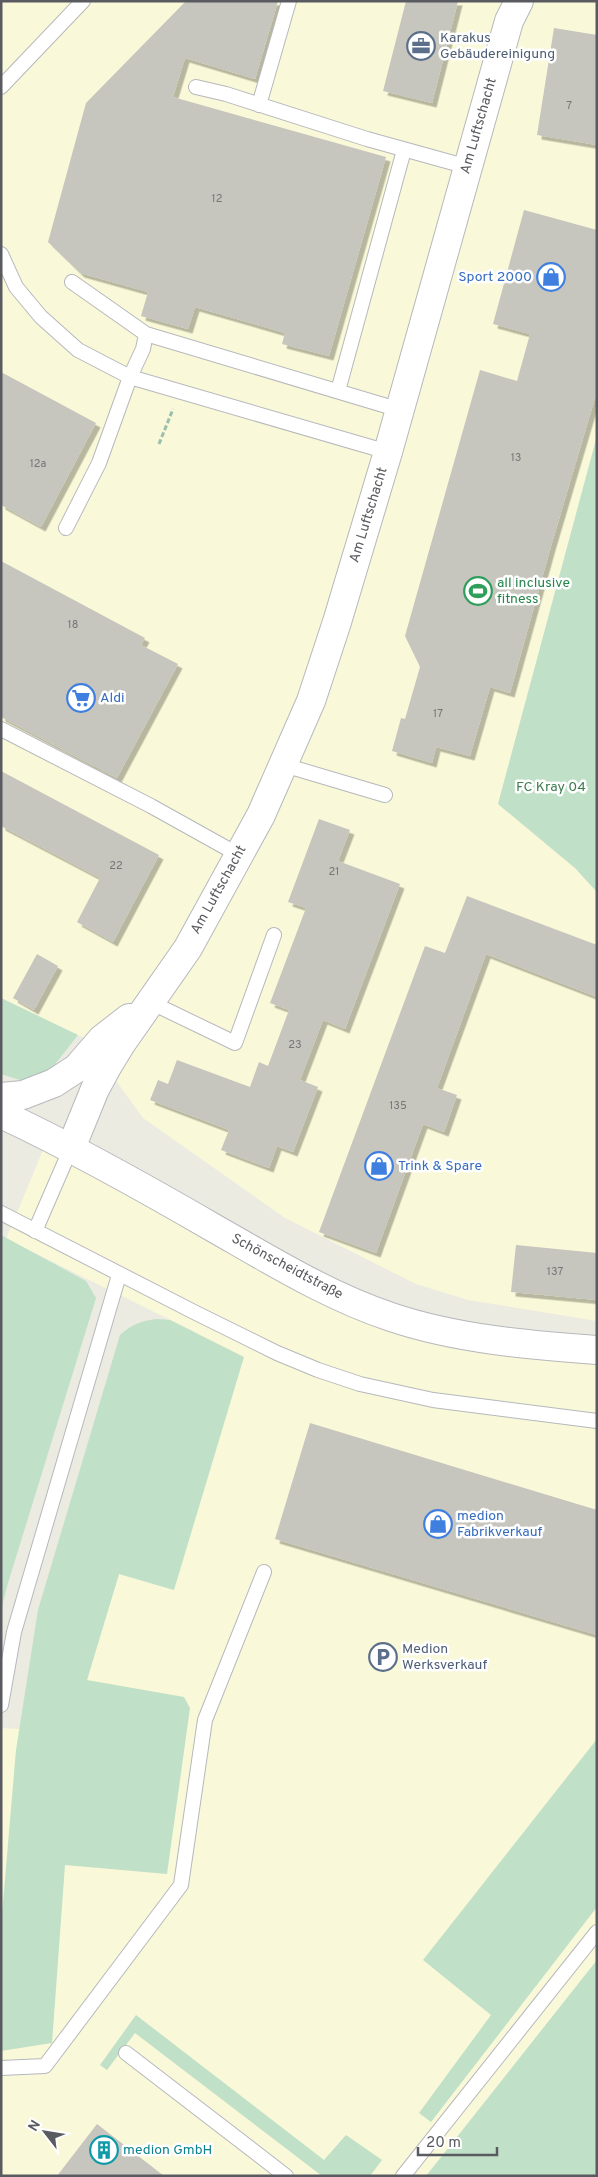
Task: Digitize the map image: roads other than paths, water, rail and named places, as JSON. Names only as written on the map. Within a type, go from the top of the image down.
[{"type":"street","name":"Am Luftschacht","points":[[71,1148],[95,1089],[121,1044],[188,948],[261,815],[311,701],[338,622],[388,452],[509,21],[519,1]]},
{"type":"street","name":"Am Luftschacht","points":[[1,1098],[23,1095],[54,1083],[77,1068],[102,1039],[150,1002]]},
{"type":"street","name":"Schönscheidtstraße","points":[[1,1114],[111,1169],[290,1271],[390,1317],[451,1333],[597,1350]]},
{"type":"lane","points":[[1,87],[84,1]]},
{"type":"lane","points":[[259,105],[289,1]]},
{"type":"lane","points":[[196,87],[404,150],[468,166]]},
{"type":"lane","points":[[338,391],[404,150]]},
{"type":"lane","points":[[1,254],[16,286],[41,318],[78,350],[130,377],[388,452]]},
{"type":"lane","points":[[72,282],[146,334],[275,371],[400,410]]},
{"type":"lane","points":[[66,528],[99,463],[130,377],[143,349],[146,334]]},
{"type":"lane","points":[[1,729],[151,806],[239,855]]},
{"type":"lane","points":[[284,765],[385,796]]},
{"type":"lane","points":[[150,1002],[235,1043],[274,935]]},
{"type":"lane","points":[[35,1231],[71,1148]]},
{"type":"lane","points":[[1,1213],[119,1275],[318,1370],[360,1384],[433,1400],[597,1421]]},
{"type":"lane","points":[[1,1705],[14,1632],[119,1275]]},
{"type":"lane","points":[[1,2068],[46,2066],[181,1885],[206,1720],[264,1572]]},
{"type":"lane","points":[[403,2176],[597,1932]]},
{"type":"lane","points":[[126,2053],[286,2176]]},
{"type":"place","name":"Karakus Gebäudereinigung","points":[[421,46]]},
{"type":"place","name":"Sport 2000","points":[[551,277]]},
{"type":"place","name":"all inclusive fitness","points":[[478,591]]},
{"type":"place","name":"Aldi","points":[[81,698]]},
{"type":"place","name":"Trink & Spare","points":[[379,1166]]},
{"type":"place","name":"medion Fabrikverkauf","points":[[438,1524]]},
{"type":"place","name":"Medion Werksverkauf","points":[[383,1657]]},
{"type":"place","name":"medion GmbH","points":[[104,2150]]},
{"type":"park label","name":"FC Kray 04","points":[[551,787]]}]
